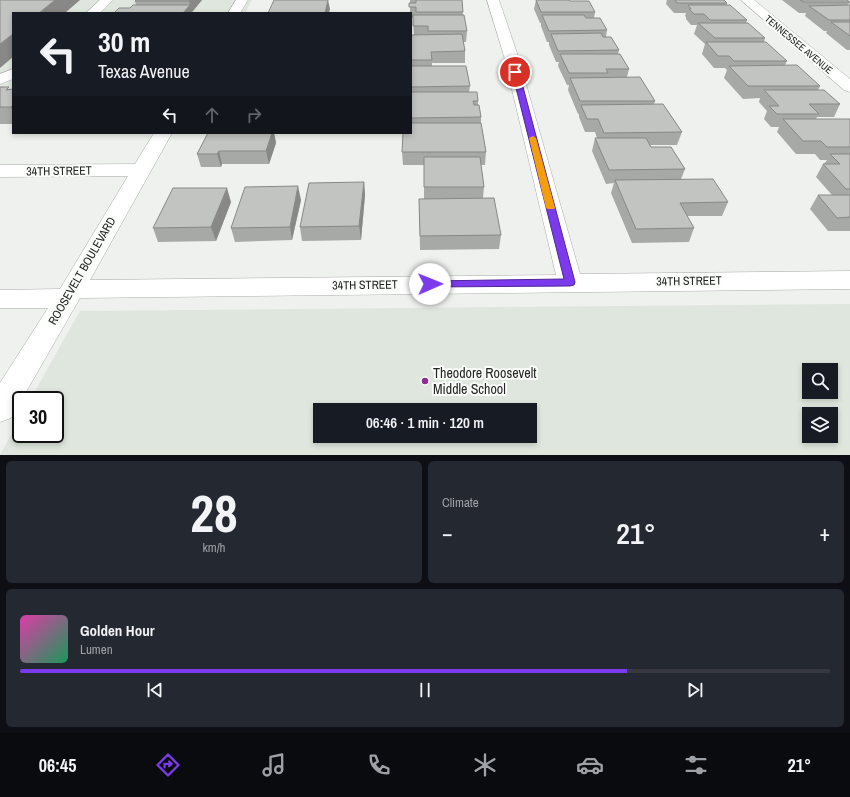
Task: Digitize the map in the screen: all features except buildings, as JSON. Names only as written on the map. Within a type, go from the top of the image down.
[{"type":"street","points":[[93,12],[107,0]]},
{"type":"street","points":[[235,12],[242,0]]},
{"type":"street","points":[[493,0],[511,56],[570,282]]},
{"type":"street","name":"TENNESSEE AVENUE","points":[[747,0],[850,87]]},
{"type":"street","points":[[0,79],[12,74]]},
{"type":"street","name":"ROOSEVELT BOULEVARD","points":[[0,409],[70,294],[162,134]]},
{"type":"street","name":"34TH STREET","points":[[0,172],[142,170]]},
{"type":"street","name":"34TH STREET","points":[[0,299],[70,294],[570,282],[850,280]]},
{"type":"shaded area","points":[[0,0],[252,0],[246,12],[12,12],[12,90],[0,90]]},
{"type":"shaded area","name":"Theodore Roosevelt Middle School","points":[[850,304],[850,455],[0,455],[12,433],[12,443],[64,443],[64,391],[35,391],[80,311]]},
{"type":"slow traffic","points":[[533,138],[551,208]]},
{"type":"place","name":"Theodore Roosevelt Middle School","points":[[425,381]]},
{"type":"route","points":[[430,284],[570,282],[515,72]]}]
